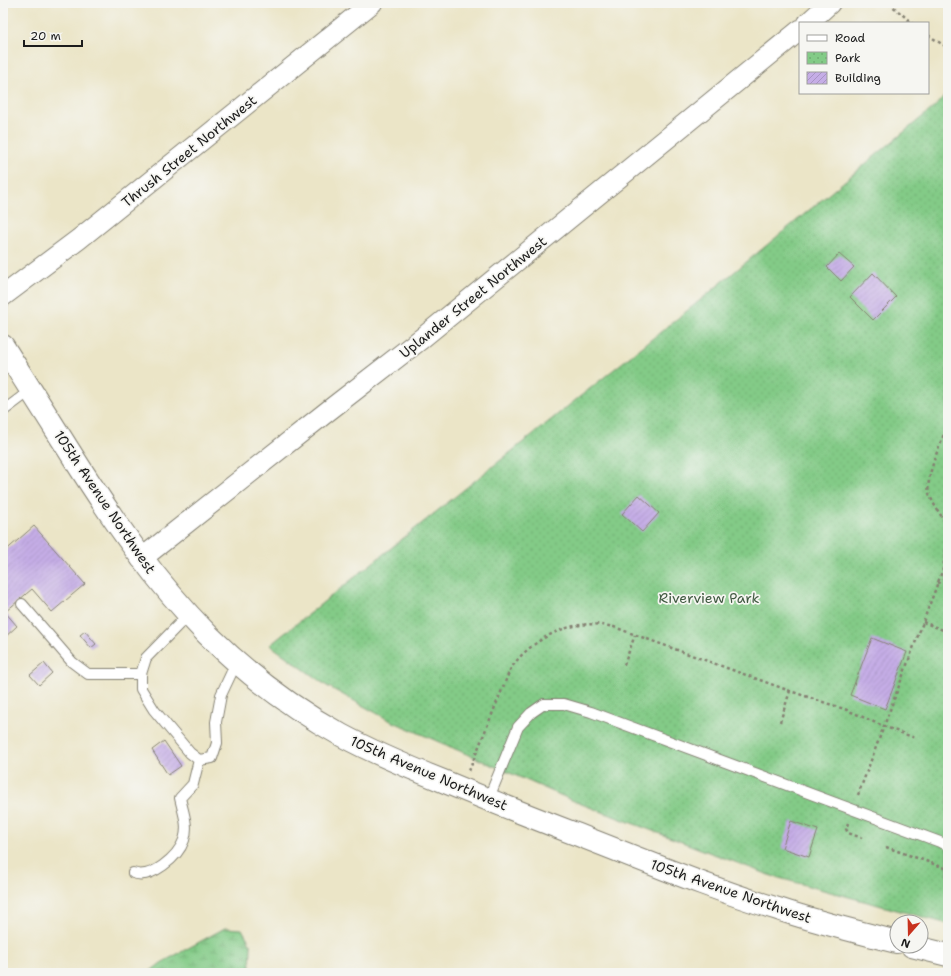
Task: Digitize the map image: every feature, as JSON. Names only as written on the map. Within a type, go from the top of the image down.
[{"type":"street","name":"Thrush Street Northwest","points":[[3,296],[79,239],[372,3]]},
{"type":"street","points":[[809,22],[830,3]]},
{"type":"street","name":"Uplander Street Northwest","points":[[141,559],[421,339],[799,31]]},
{"type":"street","name":"105th Avenue Northwest","points":[[3,346],[100,501],[141,559],[163,586],[207,634],[254,676],[300,710],[340,734],[383,756],[488,800],[725,892],[777,909],[889,940]]},
{"type":"street","points":[[929,950],[948,955]]},
{"type":"lane","points":[[3,410],[31,390]]},
{"type":"lane","points":[[22,604],[72,662],[88,674],[141,674]]},
{"type":"lane","points":[[188,614],[146,658],[141,674],[141,689],[154,710],[190,753],[199,760],[212,758],[214,753],[217,743],[216,722],[221,695],[237,661]]},
{"type":"lane","points":[[488,800],[518,727],[532,713],[544,704],[564,704],[584,709],[948,845]]},
{"type":"lane","points":[[133,873],[138,875],[153,872],[173,857],[184,841],[186,825],[180,798],[193,784],[199,760]]},
{"type":"path","points":[[889,3],[911,22]]},
{"type":"path","points":[[929,36],[948,48]]},
{"type":"path","points":[[948,424],[930,474],[929,492],[936,507],[948,526]]},
{"type":"path","points":[[857,799],[943,568],[948,534]]},
{"type":"path","points":[[937,584],[948,579]]},
{"type":"path","points":[[922,622],[948,632]]},
{"type":"path","points":[[462,789],[510,670],[516,661],[533,645],[550,634],[582,624],[602,624],[614,627],[790,691],[847,710],[915,738]]},
{"type":"path","points":[[624,665],[635,635]]},
{"type":"path","points":[[780,722],[790,691]]},
{"type":"path","points":[[848,822],[846,829],[848,833],[862,838]]},
{"type":"path","points":[[886,847],[948,869]]},
{"type":"green space","name":"Riverview Park","points":[[948,92],[948,924],[929,919],[929,914],[911,914],[772,876],[576,802],[389,720],[327,686],[270,645],[693,306],[938,104]]},
{"type":"green space","points":[[225,928],[242,929],[251,945],[250,973],[148,973],[161,963]]},
{"type":"building","points":[[839,254],[854,267],[841,281],[827,267]]},
{"type":"building","points":[[873,273],[896,297],[873,320],[850,297]]},
{"type":"building","points":[[639,495],[659,513],[642,532],[622,514]]},
{"type":"building","points":[[34,526],[85,584],[52,612],[32,589],[5,612],[17,626],[3,639],[3,553]]},
{"type":"building","points":[[85,631],[96,644],[91,648],[80,635]]},
{"type":"building","points":[[872,638],[907,652],[885,709],[850,695]]},
{"type":"building","points":[[44,663],[52,673],[39,685],[30,675]]},
{"type":"building","points":[[164,741],[181,766],[168,775],[152,750]]},
{"type":"building","points":[[791,821],[818,830],[809,857],[782,848]]}]
